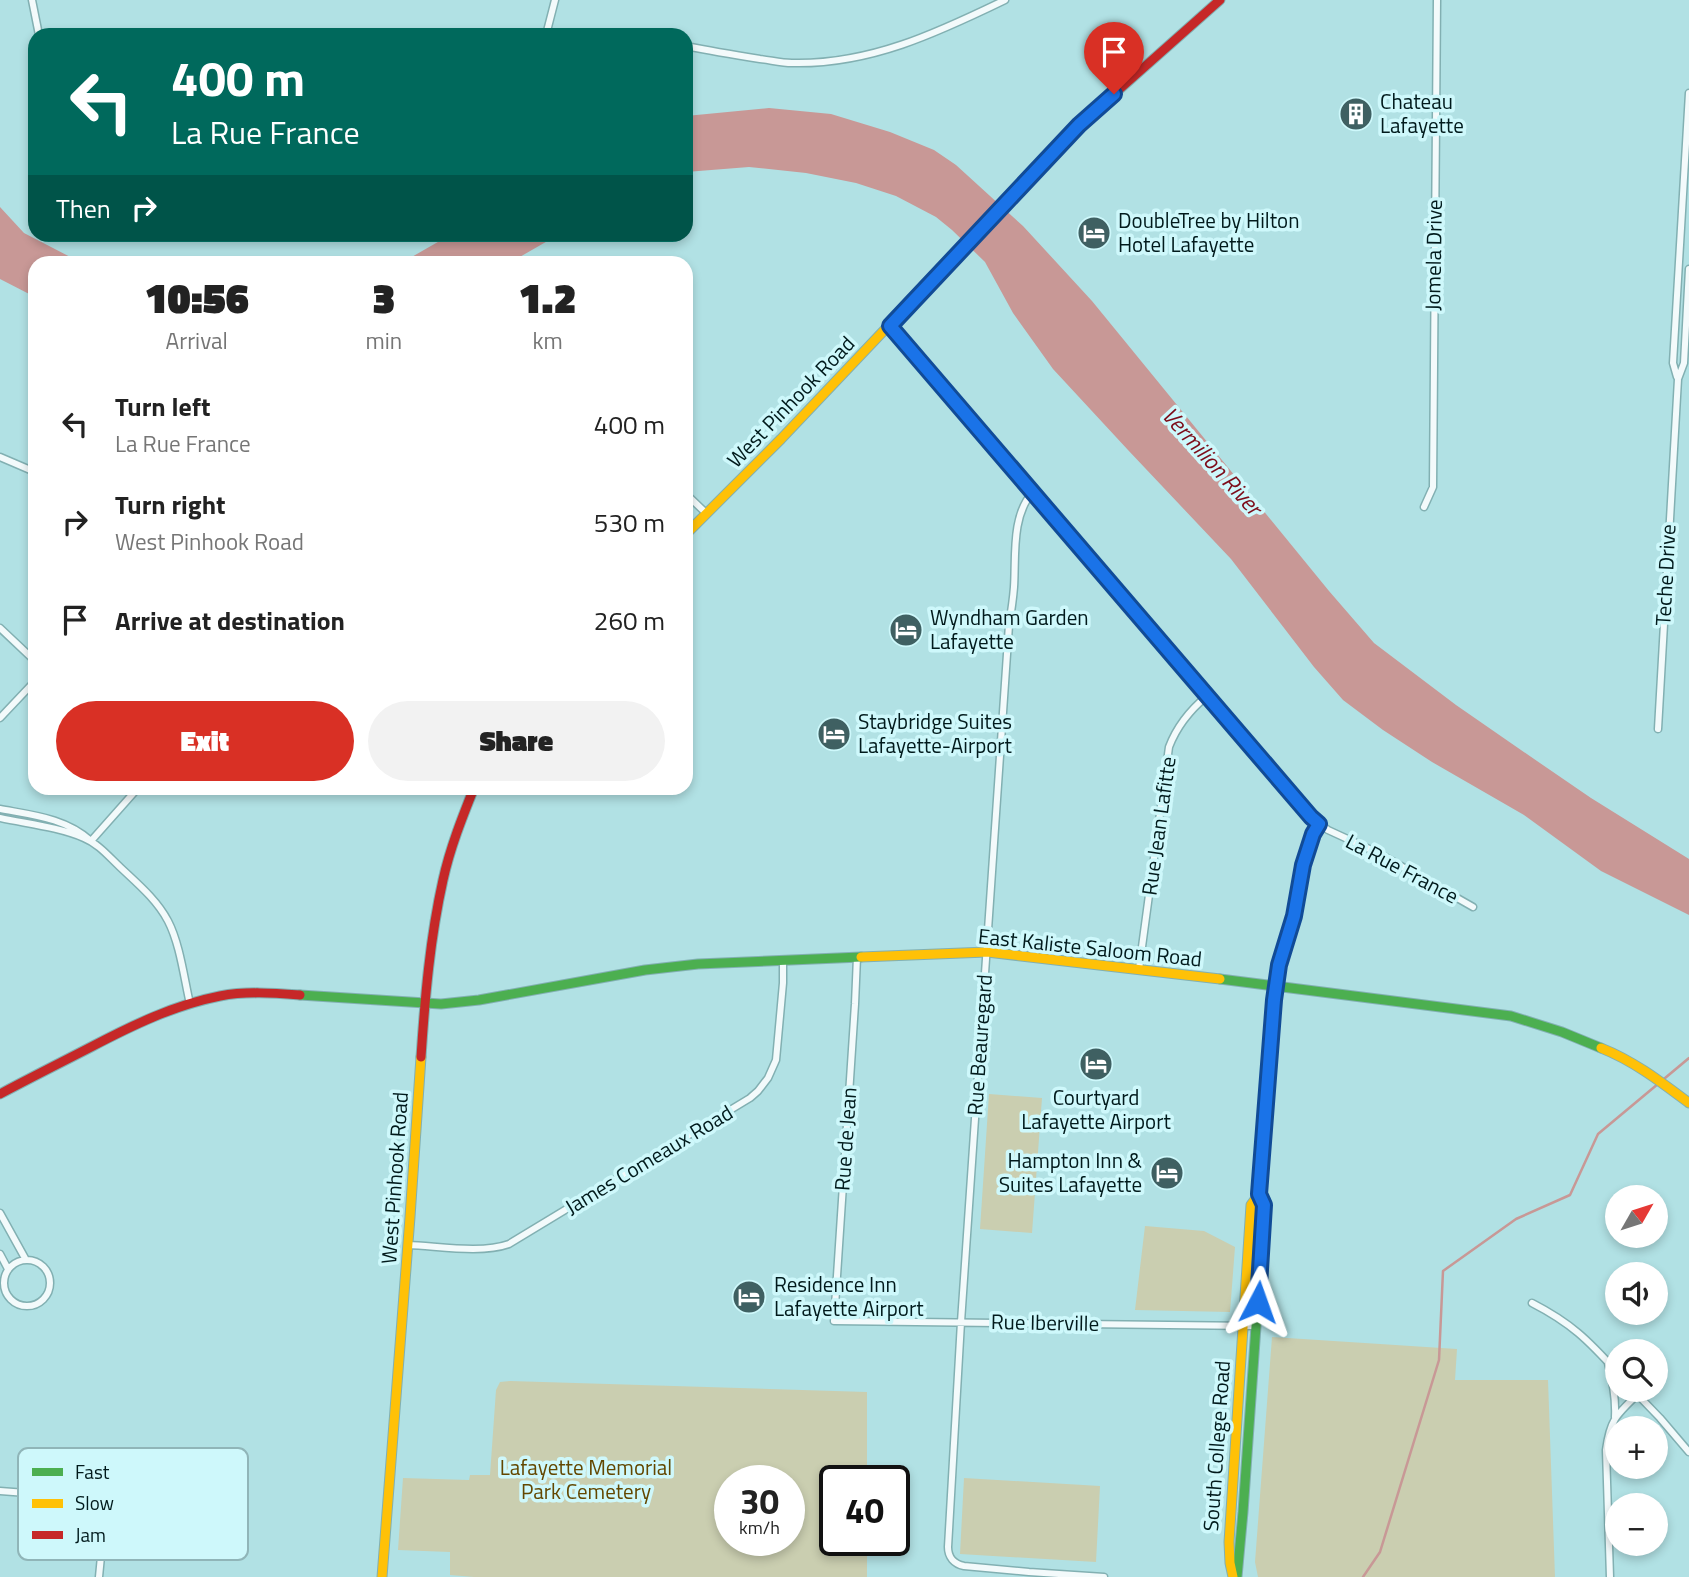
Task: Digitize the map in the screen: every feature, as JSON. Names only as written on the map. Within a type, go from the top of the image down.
[{"type":"main road","name":"West Pinhook Road","points":[[693,527],[890,326],[1079,125],[1216,1]]},
{"type":"main road","name":"West Pinhook Road","points":[[382,1577],[432,935],[441,886],[457,830],[471,795]]},
{"type":"main road","name":"East Kaliste Saloom Road","points":[[0,1094],[152,1017],[220,996],[261,993],[425,1004],[479,1000],[698,964],[987,952],[1276,985],[1510,1016],[1538,1023],[1615,1053],[1643,1069],[1689,1103]]},
{"type":"main road","name":"South College Road","points":[[1235,1577],[1243,1512],[1256,1326],[1264,1205],[1259,1194],[1276,985]]},
{"type":"main road","name":"South College Road","points":[[1235,1577],[1230,1563],[1228,1542],[1251,1205],[1259,1194]]},
{"type":"street","points":[[32,0],[38,28]]},
{"type":"street","points":[[548,28],[555,0]]},
{"type":"street","points":[[693,47],[789,63],[846,60],[947,29],[1005,0]]},
{"type":"street","name":"Jomela Drive","points":[[1424,507],[1433,487],[1437,0]]},
{"type":"street","name":"Teche Drive","points":[[1678,379],[1673,363],[1685,227],[1689,93]]},
{"type":"street","name":"Teche Drive","points":[[1657,729],[1678,379],[1684,363],[1689,268]]},
{"type":"street","name":"La Rue France","points":[[890,326],[1311,817],[1345,839],[1378,853],[1473,907]]},
{"type":"street","points":[[0,457],[28,469]]},
{"type":"street","name":"Rue Beauregard","points":[[1033,492],[1022,506],[1018,524],[1009,625],[948,1547],[955,1563],[964,1566],[1104,1577]]},
{"type":"street","points":[[693,501],[707,514]]},
{"type":"street","points":[[0,628],[28,654]]},
{"type":"street","points":[[0,718],[28,688]]},
{"type":"street","name":"Rue Jean Lafitte","points":[[1139,969],[1170,747],[1184,719],[1207,696]]},
{"type":"street","points":[[91,841],[132,795]]},
{"type":"street","points":[[0,809],[61,822],[74,828],[109,856],[149,896],[167,919],[176,942],[190,1004]]},
{"type":"street","points":[[0,818],[54,829],[91,841]]},
{"type":"street","name":"South College Road","points":[[1276,985],[1282,950],[1294,916],[1303,865],[1319,824]]},
{"type":"street","name":"Rue de Jean","points":[[834,1321],[857,957]]},
{"type":"street","name":"James Comeaux Road","points":[[408,1245],[482,1249],[509,1244],[750,1098],[766,1082],[776,1060],[783,961]]},
{"type":"street","points":[[0,1213],[26,1259]]},
{"type":"street","points":[[0,1230],[7,1226]]},
{"type":"street","points":[[0,1254],[8,1269]]},
{"type":"street","points":[[26,1259],[39,1263],[50,1278],[49,1292],[40,1302],[28,1306],[10,1298],[4,1286],[8,1269],[16,1262],[26,1259]]},
{"type":"street","points":[[1532,1303],[1574,1328],[1605,1359]]},
{"type":"street","name":"Rue Iberville","points":[[834,1321],[1256,1326]]},
{"type":"street","points":[[1616,1416],[1627,1402]]},
{"type":"street","points":[[1644,1402],[1689,1452]]},
{"type":"street","points":[[1607,1479],[1610,1577]]},
{"type":"street","points":[[0,1491],[18,1492]]},
{"type":"green space","points":[[989,1094],[1042,1098],[1032,1233],[980,1229]]},
{"type":"green space","points":[[1145,1226],[1204,1231],[1235,1247],[1230,1312],[1135,1310]]},
{"type":"green space","points":[[1272,1337],[1457,1349],[1455,1380],[1548,1380],[1555,1577],[1258,1577],[1255,1562]]},
{"type":"green space","name":"Lafayette Memorial Park Cemetery","points":[[510,1381],[867,1392],[867,1465],[819,1465],[819,1556],[867,1556],[867,1577],[474,1577],[450,1575],[450,1552],[398,1550],[403,1478],[469,1480],[470,1475],[490,1475],[496,1390],[500,1382]]},
{"type":"green space","points":[[964,1478],[1100,1486],[1096,1562],[960,1554]]},
{"type":"water","name":"Vermilion River","points":[[769,108],[831,114],[890,132],[934,150],[956,165],[1023,226],[1092,301],[1374,643],[1456,705],[1537,761],[1689,859],[1689,915],[1601,871],[1524,815],[1432,762],[1343,700],[1314,667],[1231,559],[1053,369],[1013,313],[985,262],[936,217],[896,196],[856,183],[806,173],[749,167],[693,171],[693,115]]},
{"type":"water","points":[[0,207],[28,235],[28,242],[41,242],[68,256],[28,256],[28,293],[0,279]]},
{"type":"water","points":[[438,242],[546,242],[521,256],[413,256]]},
{"type":"waterway","points":[[1363,1577],[1380,1552],[1439,1360],[1443,1271],[1516,1219],[1570,1195],[1598,1134],[1689,1058]]},
{"type":"traffic: fast","points":[[300,995],[441,1004],[479,1000],[645,970],[698,964],[861,957]]},
{"type":"traffic: fast","points":[[1220,979],[1511,1016],[1601,1048]]},
{"type":"traffic: fast","points":[[1237,1577],[1264,1212]]},
{"type":"traffic: slow","points":[[693,527],[781,439],[1039,167]]},
{"type":"traffic: slow","points":[[861,957],[987,952],[1220,979]]},
{"type":"traffic: slow","points":[[1601,1048],[1636,1066],[1689,1103]]},
{"type":"traffic: slow","points":[[382,1577],[421,1057]]},
{"type":"traffic: slow","points":[[1233,1577],[1229,1542],[1251,1205],[1259,1194]]},
{"type":"traffic: jam","points":[[1039,167],[1079,125],[1220,0]]},
{"type":"traffic: jam","points":[[421,1057],[438,902],[453,845],[471,795]]},
{"type":"traffic: jam","points":[[1264,1212],[1259,1194],[1276,985]]},
{"type":"traffic: jam","points":[[0,1094],[122,1031],[186,1005],[240,993],[300,995]]},
{"type":"place","name":"Chateau Lafayette","points":[[1356,114]]},
{"type":"place","name":"DoubleTree by Hilton Hotel Lafayette","points":[[1094,233]]},
{"type":"place","name":"Wyndham Garden Lafayette","points":[[906,630]]},
{"type":"place","name":"Staybridge Suites Lafayette-Airport","points":[[834,734]]},
{"type":"place","name":"Courtyard Lafayette Airport","points":[[1096,1064]]},
{"type":"place","name":"Hampton Inn & Suites Lafayette","points":[[1167,1173]]},
{"type":"place","name":"Residence Inn Lafayette Airport","points":[[749,1297]]},
{"type":"route","points":[[1114,94],[1079,125],[890,326],[1319,824],[1303,865],[1294,916],[1282,950],[1274,1000],[1259,1194],[1264,1205],[1258,1302]]}]
